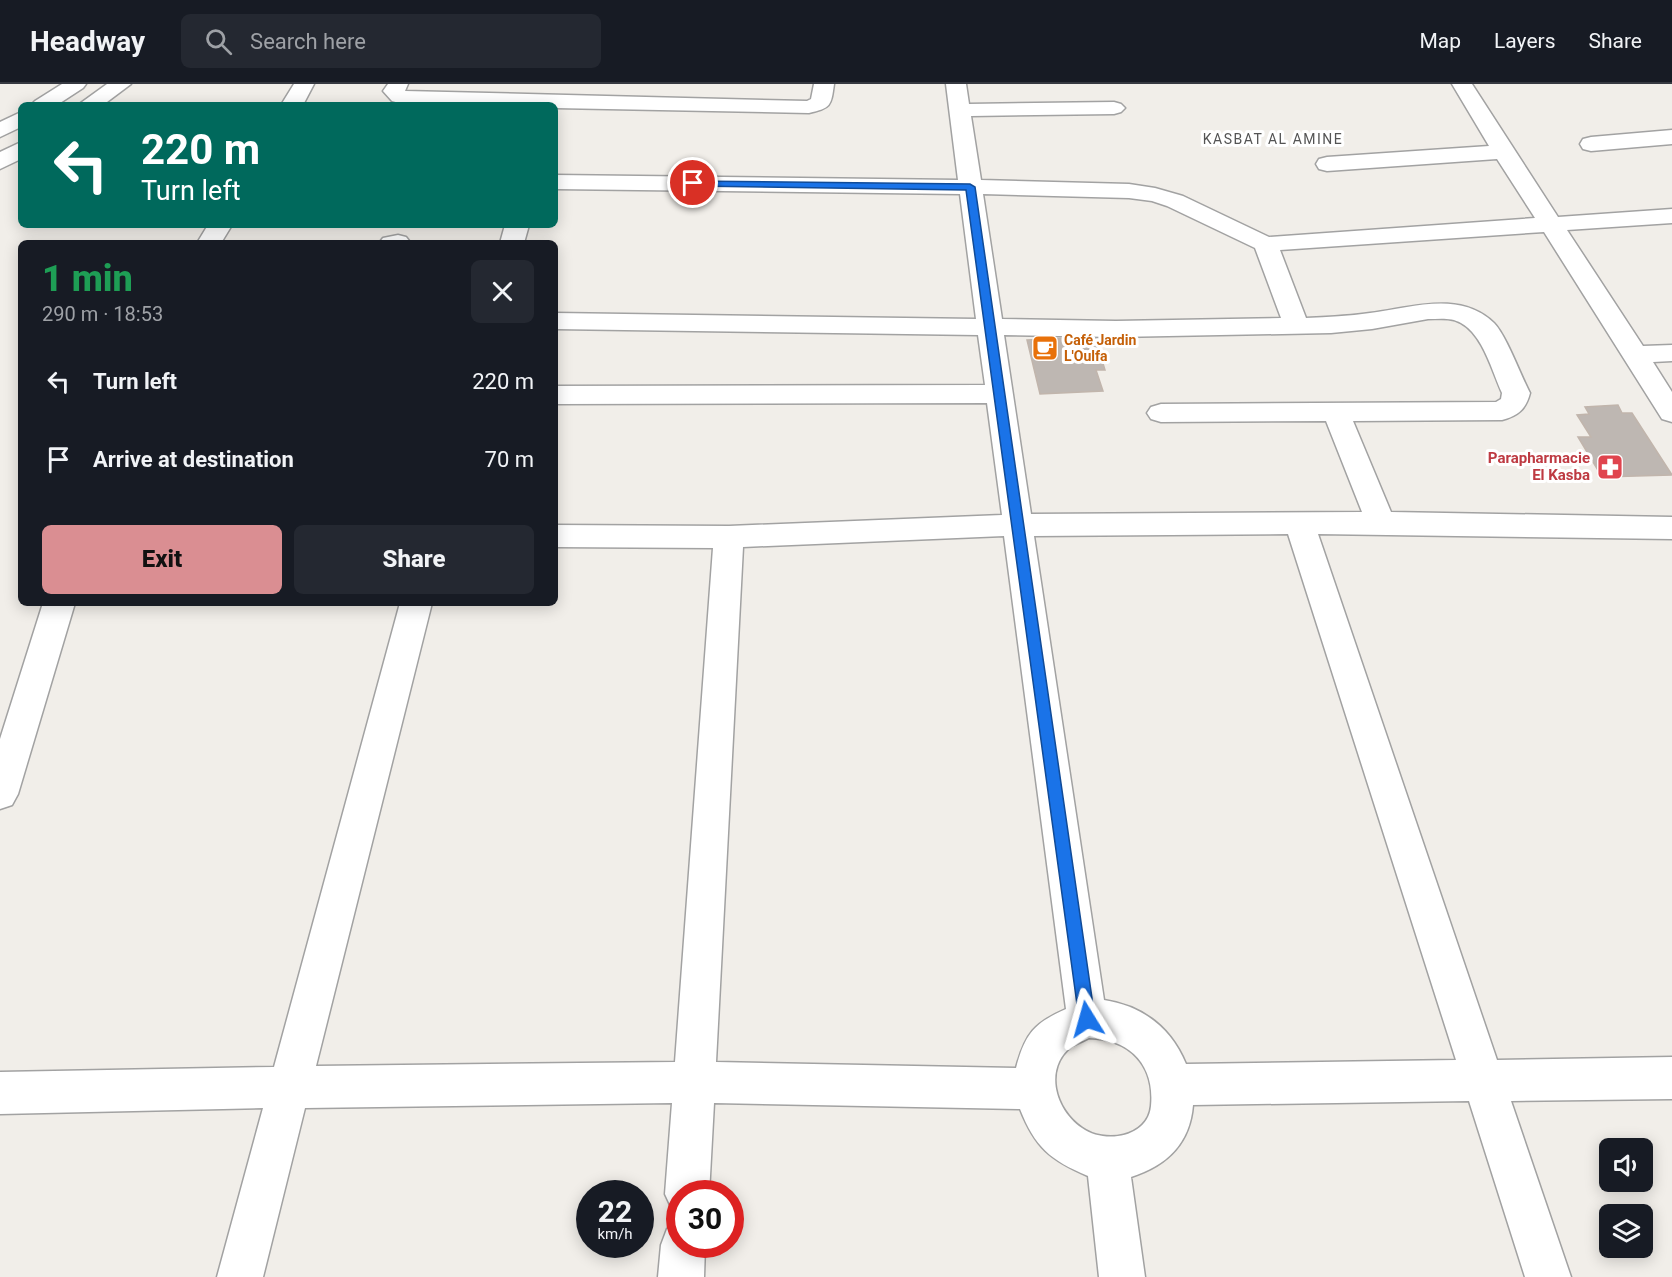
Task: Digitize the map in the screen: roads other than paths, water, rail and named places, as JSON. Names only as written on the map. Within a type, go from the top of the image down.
[{"type":"street","points":[[47,102],[76,84]]},
{"type":"street","points":[[94,102],[122,84]]},
{"type":"street","points":[[294,102],[304,84]]},
{"type":"street","points":[[398,84],[393,91],[399,97],[747,107],[809,107],[821,103],[824,84]]},
{"type":"street","points":[[1462,84],[1503,152],[1672,413]]},
{"type":"street","points":[[1087,1019],[958,97],[1114,108]]},
{"type":"street","points":[[0,131],[18,120]]},
{"type":"street","points":[[1591,144],[1672,137]]},
{"type":"street","points":[[0,162],[18,151]]},
{"type":"street","points":[[1327,164],[1503,152]]},
{"type":"street","points":[[558,182],[1129,191],[1175,201],[1266,244],[1672,216]]},
{"type":"street","points":[[1266,244],[1296,325]]},
{"type":"street","points":[[558,321],[1116,329],[1372,321],[1428,311],[1450,311],[1470,317],[1486,330],[1516,393],[1514,403],[1502,411],[1161,412]]},
{"type":"street","points":[[1635,355],[1672,354]]},
{"type":"street","points":[[558,394],[999,394]]},
{"type":"street","points":[[1336,413],[1381,523]]},
{"type":"street","points":[[1299,523],[1548,1277]]},
{"type":"street","points":[[558,536],[729,537],[1018,525],[1381,523],[1672,528]]},
{"type":"street","points":[[688,1180],[729,537]]},
{"type":"street","points":[[0,794],[58,606]]},
{"type":"street","points":[[240,1277],[415,606]]},
{"type":"street","points":[[1087,1019],[1109,1020],[1132,1028],[1150,1042],[1166,1062],[1173,1085],[1174,1108],[1166,1130],[1152,1147],[1130,1156],[1107,1159],[1086,1154],[1066,1143],[1051,1128],[1039,1109],[1034,1089],[1034,1068],[1040,1050],[1052,1034],[1068,1024],[1087,1019]]},
{"type":"street","points":[[1173,1085],[1672,1078]]},
{"type":"street","points":[[0,1093],[694,1082],[1034,1089]]},
{"type":"street","points":[[1107,1159],[1122,1277]]},
{"type":"street","points":[[681,1277],[682,1258]]},
{"type":"place","name":"Café Jardin L'Oulfa","points":[[1045,348]]},
{"type":"place","name":"Parapharmacie El Kasba","points":[[1610,467]]},
{"type":"district","name":"KASBAT AL AMINE","points":[[1273,139]]}]
